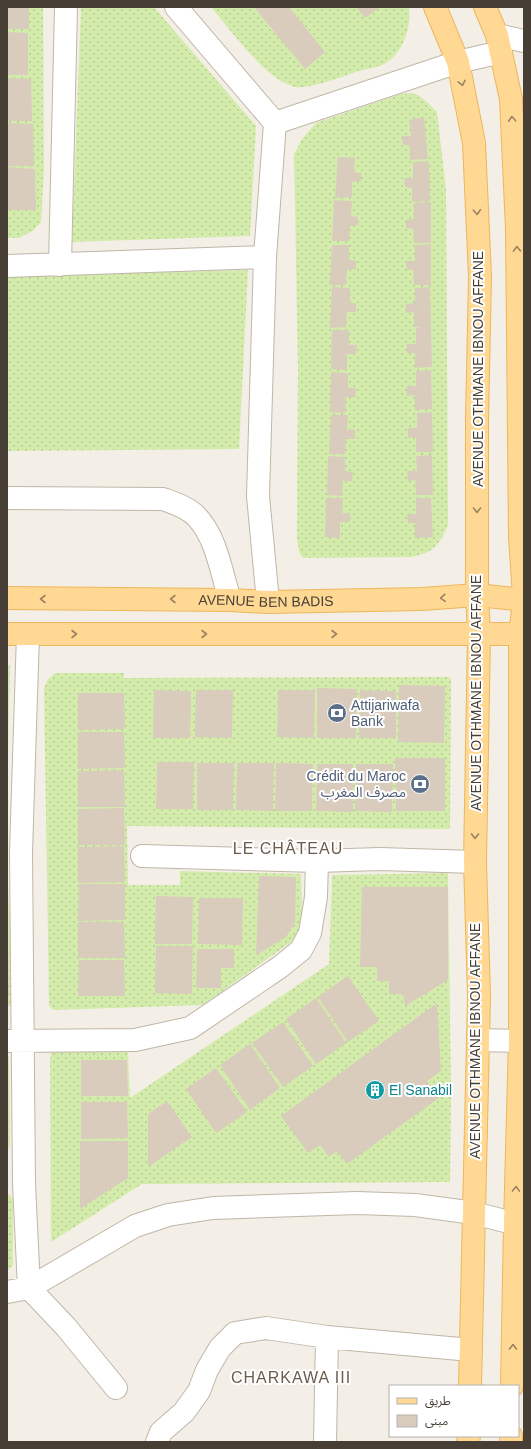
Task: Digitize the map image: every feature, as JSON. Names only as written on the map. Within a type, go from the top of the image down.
[{"type":"main road","name":"AVENUE OTHMANE IBNOU AFFANE","points":[[435,7],[458,62],[474,143],[480,276],[476,419],[477,595],[479,634],[475,862],[479,996],[470,1385]]},
{"type":"main road","points":[[485,7],[499,44],[511,99],[517,229],[520,537],[524,596]]},
{"type":"main road","name":"AVENUE BEN BADIS","points":[[7,598],[230,600],[268,602],[422,599],[477,595],[524,601]]},
{"type":"main road","points":[[512,1385],[519,1225],[522,1041],[522,634],[524,601]]},
{"type":"main road","points":[[18,634],[522,634]]},
{"type":"street","points":[[60,265],[66,7]]},
{"type":"street","points":[[176,7],[275,123],[264,257],[258,496],[268,602]]},
{"type":"street","points":[[275,123],[458,62],[499,44],[524,41]]},
{"type":"street","points":[[7,266],[264,257]]},
{"type":"street","points":[[7,498],[162,499],[179,504],[196,516],[212,540],[230,600]]},
{"type":"street","points":[[18,634],[14,852],[15,1183],[28,1288],[66,1326],[116,1388]]},
{"type":"street","points":[[142,856],[317,861],[380,859],[475,862]]},
{"type":"street","points":[[15,1041],[135,1040],[190,1028],[280,967],[301,950],[310,933],[316,897],[317,861]]},
{"type":"street","points":[[478,1040],[522,1041]]},
{"type":"street","points":[[7,1292],[28,1288],[136,1226],[168,1215],[213,1208],[357,1203],[415,1205],[474,1214],[519,1225]]},
{"type":"street","points":[[157,1442],[161,1432],[184,1412],[199,1391],[207,1370],[220,1348],[235,1333],[266,1328],[327,1337],[471,1350]]},
{"type":"street","points":[[325,1442],[327,1337]]},
{"type":"green space","points":[[7,7],[43,7],[44,169],[41,222],[34,230],[19,238],[7,238]]},
{"type":"green space","points":[[81,7],[154,7],[256,126],[250,236],[72,242]]},
{"type":"green space","points":[[211,7],[409,7],[410,14],[408,30],[402,46],[392,59],[386,63],[325,82],[299,87],[280,80],[258,62]]},
{"type":"green space","points":[[411,93],[418,95],[437,112],[446,189],[448,525],[442,538],[435,547],[425,553],[411,557],[303,558],[299,552],[297,537],[298,368],[294,154],[302,139],[316,123],[401,94]]},
{"type":"green space","points":[[248,270],[239,449],[7,451],[7,276]]},
{"type":"green space","points":[[7,664],[10,666],[7,803]]},
{"type":"green space","points":[[55,673],[124,673],[124,678],[448,677],[451,679],[450,829],[127,826],[128,885],[180,885],[180,871],[301,874],[302,908],[300,926],[294,940],[203,1005],[54,1010],[49,1005],[44,688],[48,679]]},
{"type":"green space","points":[[7,865],[14,1001],[7,1008]]},
{"type":"green space","points":[[448,873],[451,1092],[450,1182],[142,1184],[51,1242],[50,1060],[51,1053],[54,1050],[128,1050],[130,1098],[329,964],[332,875]]},
{"type":"green space","points":[[7,1053],[9,1058],[10,1144],[7,1155]]},
{"type":"green space","points":[[7,1194],[13,1199],[13,1265],[7,1271]]},
{"type":"building","points":[[7,7],[29,7],[29,29],[7,29]]},
{"type":"building","points":[[254,7],[289,7],[325,52],[305,69]]},
{"type":"building","points":[[356,7],[380,7],[365,18]]},
{"type":"building","points":[[7,32],[28,33],[28,75],[7,75]]},
{"type":"building","points":[[7,78],[31,79],[32,121],[7,121]]},
{"type":"building","points":[[424,117],[428,159],[410,160],[410,145],[403,145],[402,136],[411,136],[409,120]]},
{"type":"building","points":[[7,123],[33,124],[34,166],[7,166]]},
{"type":"building","points":[[338,157],[355,158],[354,172],[361,173],[361,181],[352,182],[352,197],[335,198]]},
{"type":"building","points":[[429,161],[430,201],[412,202],[412,188],[405,187],[404,178],[413,178],[413,162]]},
{"type":"building","points":[[7,167],[35,169],[36,210],[7,210]]},
{"type":"building","points":[[334,200],[352,201],[351,216],[358,217],[358,225],[350,226],[349,241],[332,241]]},
{"type":"building","points":[[431,202],[431,243],[414,243],[413,229],[406,228],[406,220],[414,219],[414,203]]},
{"type":"building","points":[[431,244],[431,285],[414,285],[413,270],[407,270],[406,261],[415,261],[415,245]]},
{"type":"building","points":[[332,245],[349,245],[349,260],[356,261],[356,269],[347,270],[346,285],[330,285]]},
{"type":"building","points":[[332,287],[350,288],[350,302],[356,304],[356,312],[347,312],[346,327],[330,328]]},
{"type":"building","points":[[430,287],[432,367],[415,368],[415,353],[407,353],[407,344],[416,344],[416,328],[422,327],[414,327],[414,312],[406,313],[406,304],[415,303],[415,288]]},
{"type":"building","points":[[332,330],[349,330],[349,345],[357,345],[356,354],[347,354],[347,370],[331,369]]},
{"type":"building","points":[[431,370],[432,409],[415,410],[415,395],[407,396],[407,386],[416,386],[416,371]]},
{"type":"building","points":[[331,372],[348,373],[348,388],[356,388],[355,397],[346,397],[345,413],[330,412]]},
{"type":"building","points":[[432,412],[433,452],[416,452],[416,437],[408,438],[408,428],[417,428],[417,413]]},
{"type":"building","points":[[331,415],[348,415],[347,430],[355,430],[355,439],[346,439],[345,454],[329,454]]},
{"type":"building","points":[[432,455],[433,495],[416,495],[415,480],[408,481],[407,471],[417,471],[416,456]]},
{"type":"building","points":[[328,456],[345,457],[345,471],[353,472],[352,481],[343,481],[342,496],[327,495]]},
{"type":"building","points":[[326,498],[343,498],[342,513],[350,513],[350,522],[340,522],[340,538],[325,537]]},
{"type":"building","points":[[416,498],[431,498],[433,537],[415,538],[415,523],[408,523],[407,514],[416,514]]},
{"type":"building","points":[[399,685],[445,686],[444,743],[398,742]]},
{"type":"building","name":"Attijariwafa Bank","points":[[317,688],[357,689],[356,738],[317,738]]},
{"type":"building","points":[[154,690],[191,691],[190,738],[153,738]]},
{"type":"building","points":[[196,690],[233,690],[232,738],[195,737]]},
{"type":"building","points":[[278,690],[315,690],[314,738],[277,737]]},
{"type":"building","points":[[360,690],[396,691],[396,738],[359,738]]},
{"type":"building","points":[[78,693],[124,693],[125,729],[78,730]]},
{"type":"building","points":[[78,732],[124,732],[125,768],[78,769]]},
{"type":"building","name":"Crédit du Maroc مصرف المغرب","points":[[395,758],[445,758],[445,811],[396,811]]},
{"type":"building","points":[[157,762],[194,762],[193,809],[156,809]]},
{"type":"building","points":[[197,763],[234,763],[233,810],[197,810]]},
{"type":"building","points":[[237,763],[274,763],[273,811],[236,810]]},
{"type":"building","points":[[276,763],[313,764],[312,811],[275,811]]},
{"type":"building","points":[[317,764],[353,764],[353,812],[316,811]]},
{"type":"building","points":[[356,764],[393,764],[392,812],[355,811]]},
{"type":"building","points":[[124,770],[125,807],[78,807],[78,771]]},
{"type":"building","points":[[124,808],[125,845],[78,845],[78,809]]},
{"type":"building","points":[[124,846],[125,882],[78,883],[78,847]]},
{"type":"building","points":[[259,876],[296,877],[295,923],[286,937],[256,955]]},
{"type":"building","points":[[79,884],[125,884],[125,920],[78,921]]},
{"type":"building","points":[[362,887],[448,887],[448,980],[405,1006],[403,994],[389,994],[389,981],[377,981],[377,967],[360,967]]},
{"type":"building","points":[[156,896],[193,897],[192,944],[155,944]]},
{"type":"building","points":[[199,898],[243,898],[242,945],[198,944]]},
{"type":"building","points":[[78,922],[124,922],[125,958],[78,958]]},
{"type":"building","points":[[8,944],[9,996],[7,996]]},
{"type":"building","points":[[156,946],[193,946],[192,994],[155,993]]},
{"type":"building","points":[[197,949],[234,949],[234,968],[221,968],[221,988],[196,988]]},
{"type":"building","points":[[79,960],[124,960],[125,996],[78,996]]},
{"type":"building","points":[[348,976],[379,1021],[348,1042],[318,997]]},
{"type":"building","points":[[316,998],[346,1043],[316,1064],[286,1019]]},
{"type":"building","name":"El Sanabil","points":[[437,1003],[441,1071],[427,1081],[439,1098],[347,1164],[337,1151],[329,1157],[320,1145],[308,1153],[281,1116]]},
{"type":"building","points":[[283,1022],[313,1066],[283,1087],[252,1043]]},
{"type":"building","points":[[250,1044],[280,1088],[250,1110],[220,1065]]},
{"type":"building","points":[[81,1060],[127,1060],[128,1096],[81,1096]]},
{"type":"building","points":[[216,1068],[247,1112],[216,1133],[186,1089]]},
{"type":"building","points":[[167,1101],[192,1137],[148,1167],[148,1114]]},
{"type":"building","points":[[81,1102],[127,1102],[128,1138],[81,1139]]},
{"type":"building","points":[[80,1141],[128,1141],[128,1178],[80,1209]]},
{"type":"building","points":[[8,1247],[9,1258],[7,1258]]},
{"type":"place","name":"Attijariwafa Bank","points":[[337,713]]},
{"type":"place","name":"Crédit du Maroc مصرف المغرب","points":[[420,784]]},
{"type":"place","name":"El Sanabil","points":[[375,1090]]},
{"type":"district","name":"LE CHÂTEAU","points":[[288,848]]},
{"type":"district","name":"CHARKAWA III","points":[[291,1377]]}]
